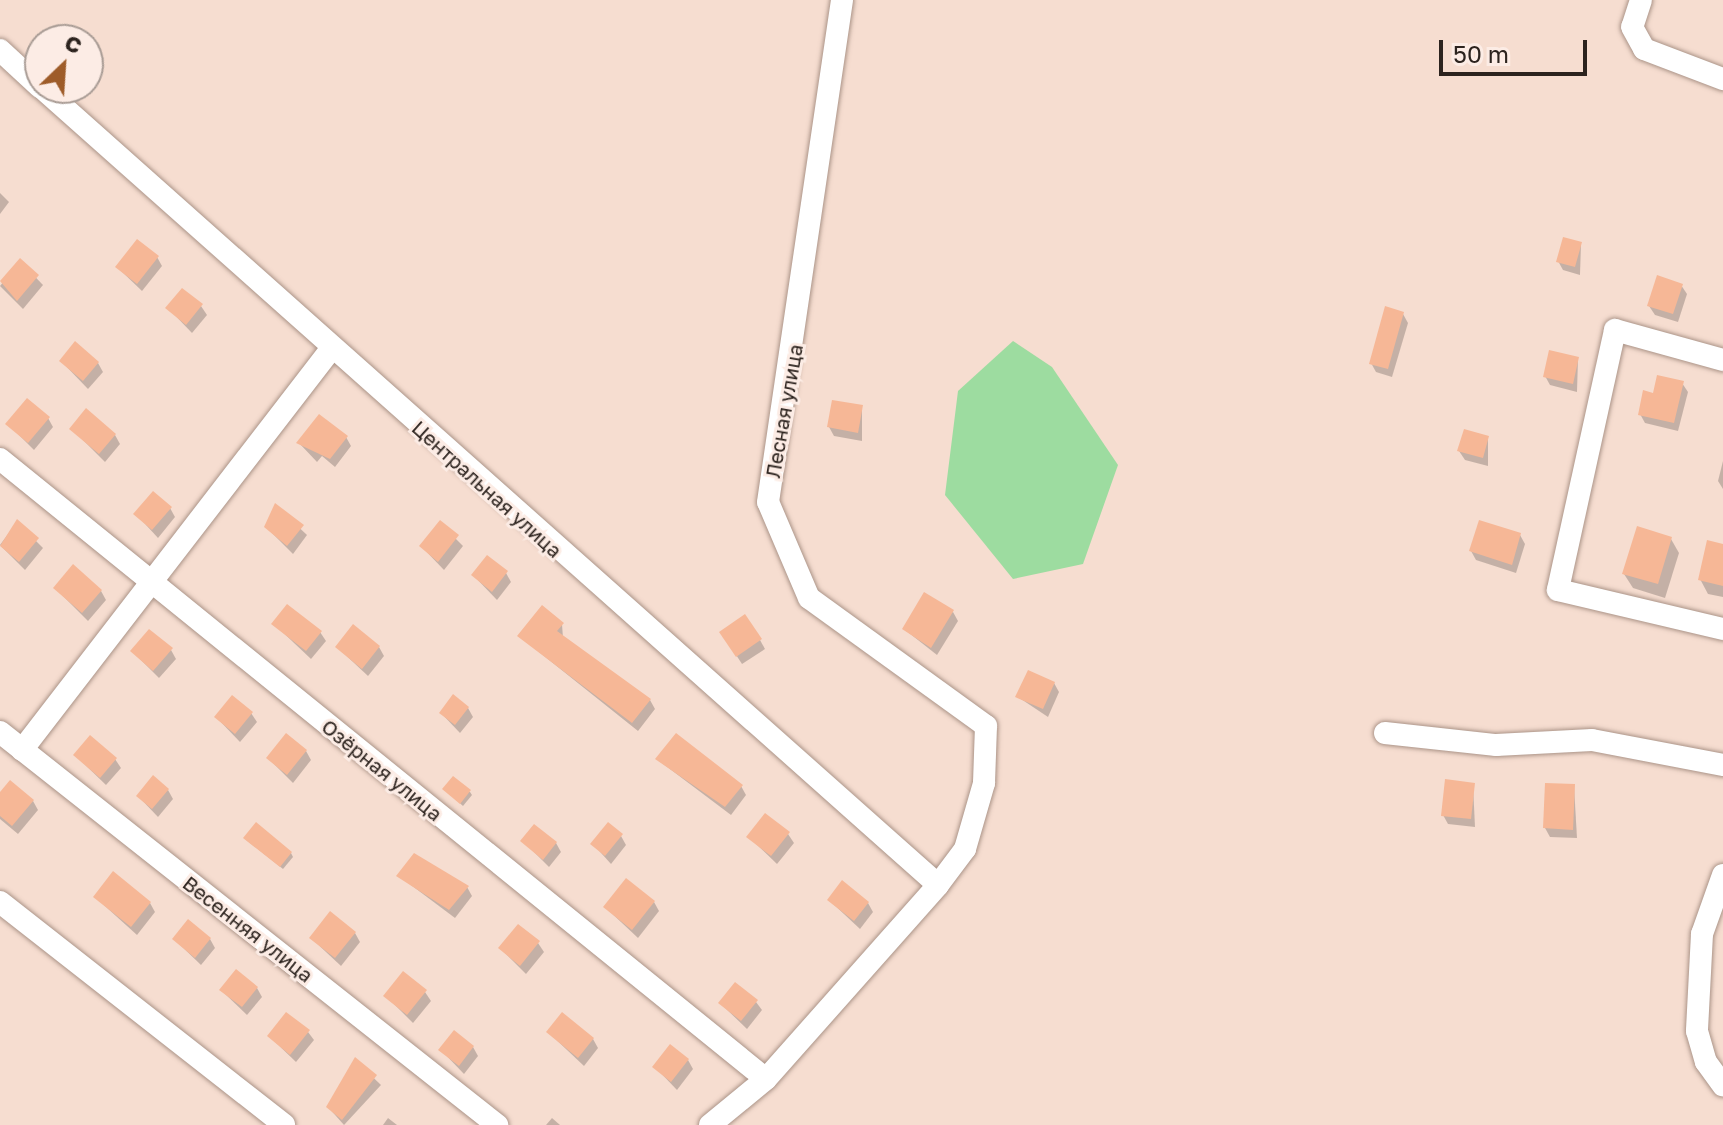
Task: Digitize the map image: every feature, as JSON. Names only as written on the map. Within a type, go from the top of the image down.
[{"type":"street","name":"Лесная улица","points":[[842,0],[768,502],[809,598],[986,726],[984,783],[965,849],[938,885]]},
{"type":"street","points":[[1641,0],[1632,27],[1644,49],[1723,79]]},
{"type":"street","name":"Центральная улица","points":[[0,50],[24,72]]},
{"type":"street","name":"Центральная улица","points":[[60,104],[331,349],[938,885]]},
{"type":"street","points":[[1723,360],[1615,330],[1558,590],[1723,629]]},
{"type":"street","points":[[22,750],[331,349]]},
{"type":"street","name":"Озёрная улица","points":[[0,459],[766,1079]]},
{"type":"street","name":"Весенняя улица","points":[[0,732],[497,1125]]},
{"type":"street","points":[[1385,733],[1496,745],[1592,740],[1723,765]]},
{"type":"street","points":[[1723,875],[1702,934],[1697,1031],[1706,1062],[1723,1085]]},
{"type":"street","points":[[710,1125],[766,1079],[938,885]]},
{"type":"street","points":[[0,902],[284,1125]]},
{"type":"green space","points":[[1013,341],[1052,367],[1118,465],[1083,564],[1013,579],[945,495],[958,391]]},
{"type":"building","points":[[1563,237],[1582,242],[1575,267],[1556,262]]},
{"type":"building","points":[[137,239],[159,256],[137,284],[115,267]]},
{"type":"building","points":[[20,258],[39,275],[17,301],[0,281]]},
{"type":"building","points":[[1657,275],[1683,284],[1673,314],[1647,306]]},
{"type":"building","points":[[182,288],[203,304],[186,325],[165,308]]},
{"type":"building","points":[[1385,306],[1404,312],[1388,369],[1369,364]]},
{"type":"building","points":[[75,341],[99,362],[83,381],[59,361]]},
{"type":"building","points":[[1549,350],[1579,357],[1573,384],[1543,377]]},
{"type":"building","points":[[1657,375],[1684,381],[1674,423],[1638,415],[1643,390],[1653,393]]},
{"type":"building","points":[[27,398],[50,417],[28,443],[5,424]]},
{"type":"building","points":[[832,400],[863,405],[858,433],[827,427]]},
{"type":"building","points":[[86,408],[116,434],[99,454],[69,429]]},
{"type":"building","points":[[319,414],[348,436],[330,459],[296,443]]},
{"type":"building","points":[[1464,429],[1489,436],[1483,458],[1457,451]]},
{"type":"building","points":[[153,491],[172,507],[152,530],[133,514]]},
{"type":"building","points":[[275,503],[304,525],[287,546],[264,527]]},
{"type":"building","points":[[17,519],[39,538],[19,562],[0,546]]},
{"type":"building","points":[[440,520],[459,535],[438,562],[419,546]]},
{"type":"building","points":[[1479,520],[1521,533],[1512,565],[1469,551]]},
{"type":"building","points":[[1637,526],[1672,537],[1658,584],[1622,574]]},
{"type":"building","points":[[1707,540],[1723,544],[1723,586],[1698,580]]},
{"type":"building","points":[[487,555],[508,571],[492,592],[471,575]]},
{"type":"building","points":[[73,564],[102,590],[82,613],[53,588]]},
{"type":"building","points":[[924,592],[954,610],[931,648],[902,629]]},
{"type":"building","points":[[287,604],[322,631],[306,651],[271,624]]},
{"type":"building","points":[[542,605],[564,623],[557,631],[651,699],[632,723],[517,636]]},
{"type":"building","points":[[745,614],[762,639],[736,657],[719,632]]},
{"type":"building","points":[[353,624],[380,646],[362,669],[335,647]]},
{"type":"building","points":[[149,629],[173,648],[153,671],[130,651]]},
{"type":"building","points":[[1028,670],[1055,682],[1043,709],[1015,697]]},
{"type":"building","points":[[453,694],[469,707],[455,725],[439,713]]},
{"type":"building","points":[[232,695],[253,712],[235,734],[214,717]]},
{"type":"building","points":[[286,733],[307,750],[287,775],[266,758]]},
{"type":"building","points":[[676,733],[743,785],[725,807],[655,759]]},
{"type":"building","points":[[90,735],[117,758],[100,778],[73,755]]},
{"type":"building","points":[[153,775],[169,789],[152,809],[136,796]]},
{"type":"building","points":[[453,776],[471,790],[460,804],[442,789]]},
{"type":"building","points":[[1445,779],[1475,783],[1471,819],[1441,816]]},
{"type":"building","points":[[10,780],[34,800],[12,826],[0,816],[0,792]]},
{"type":"building","points":[[1545,783],[1575,784],[1573,830],[1543,828]]},
{"type":"building","points":[[765,813],[790,832],[771,856],[746,837]]},
{"type":"building","points":[[256,822],[292,852],[280,867],[243,838]]},
{"type":"building","points":[[608,822],[623,834],[605,856],[590,844]]},
{"type":"building","points":[[534,824],[557,842],[543,860],[520,841]]},
{"type":"building","points":[[414,853],[469,886],[449,910],[396,876]]},
{"type":"building","points":[[113,871],[151,902],[131,927],[93,897]]},
{"type":"building","points":[[626,878],[655,901],[632,930],[603,907]]},
{"type":"building","points":[[842,880],[869,902],[854,921],[827,900]]},
{"type":"building","points":[[330,911],[356,932],[335,958],[309,938]]},
{"type":"building","points":[[188,919],[211,938],[195,958],[172,939]]},
{"type":"building","points":[[518,924],[540,941],[520,966],[498,948]]},
{"type":"building","points":[[236,969],[258,987],[242,1007],[219,990]]},
{"type":"building","points":[[403,971],[427,990],[407,1015],[383,996]]},
{"type":"building","points":[[735,982],[758,1000],[741,1021],[718,1003]]},
{"type":"building","points":[[286,1012],[310,1030],[290,1055],[267,1036]]},
{"type":"building","points":[[562,1012],[594,1038],[578,1058],[546,1032]]},
{"type":"building","points":[[454,1030],[474,1046],[459,1066],[438,1050]]},
{"type":"building","points":[[670,1044],[689,1059],[671,1082],[652,1067]]},
{"type":"building","points":[[355,1057],[377,1075],[342,1120],[326,1107]]}]
